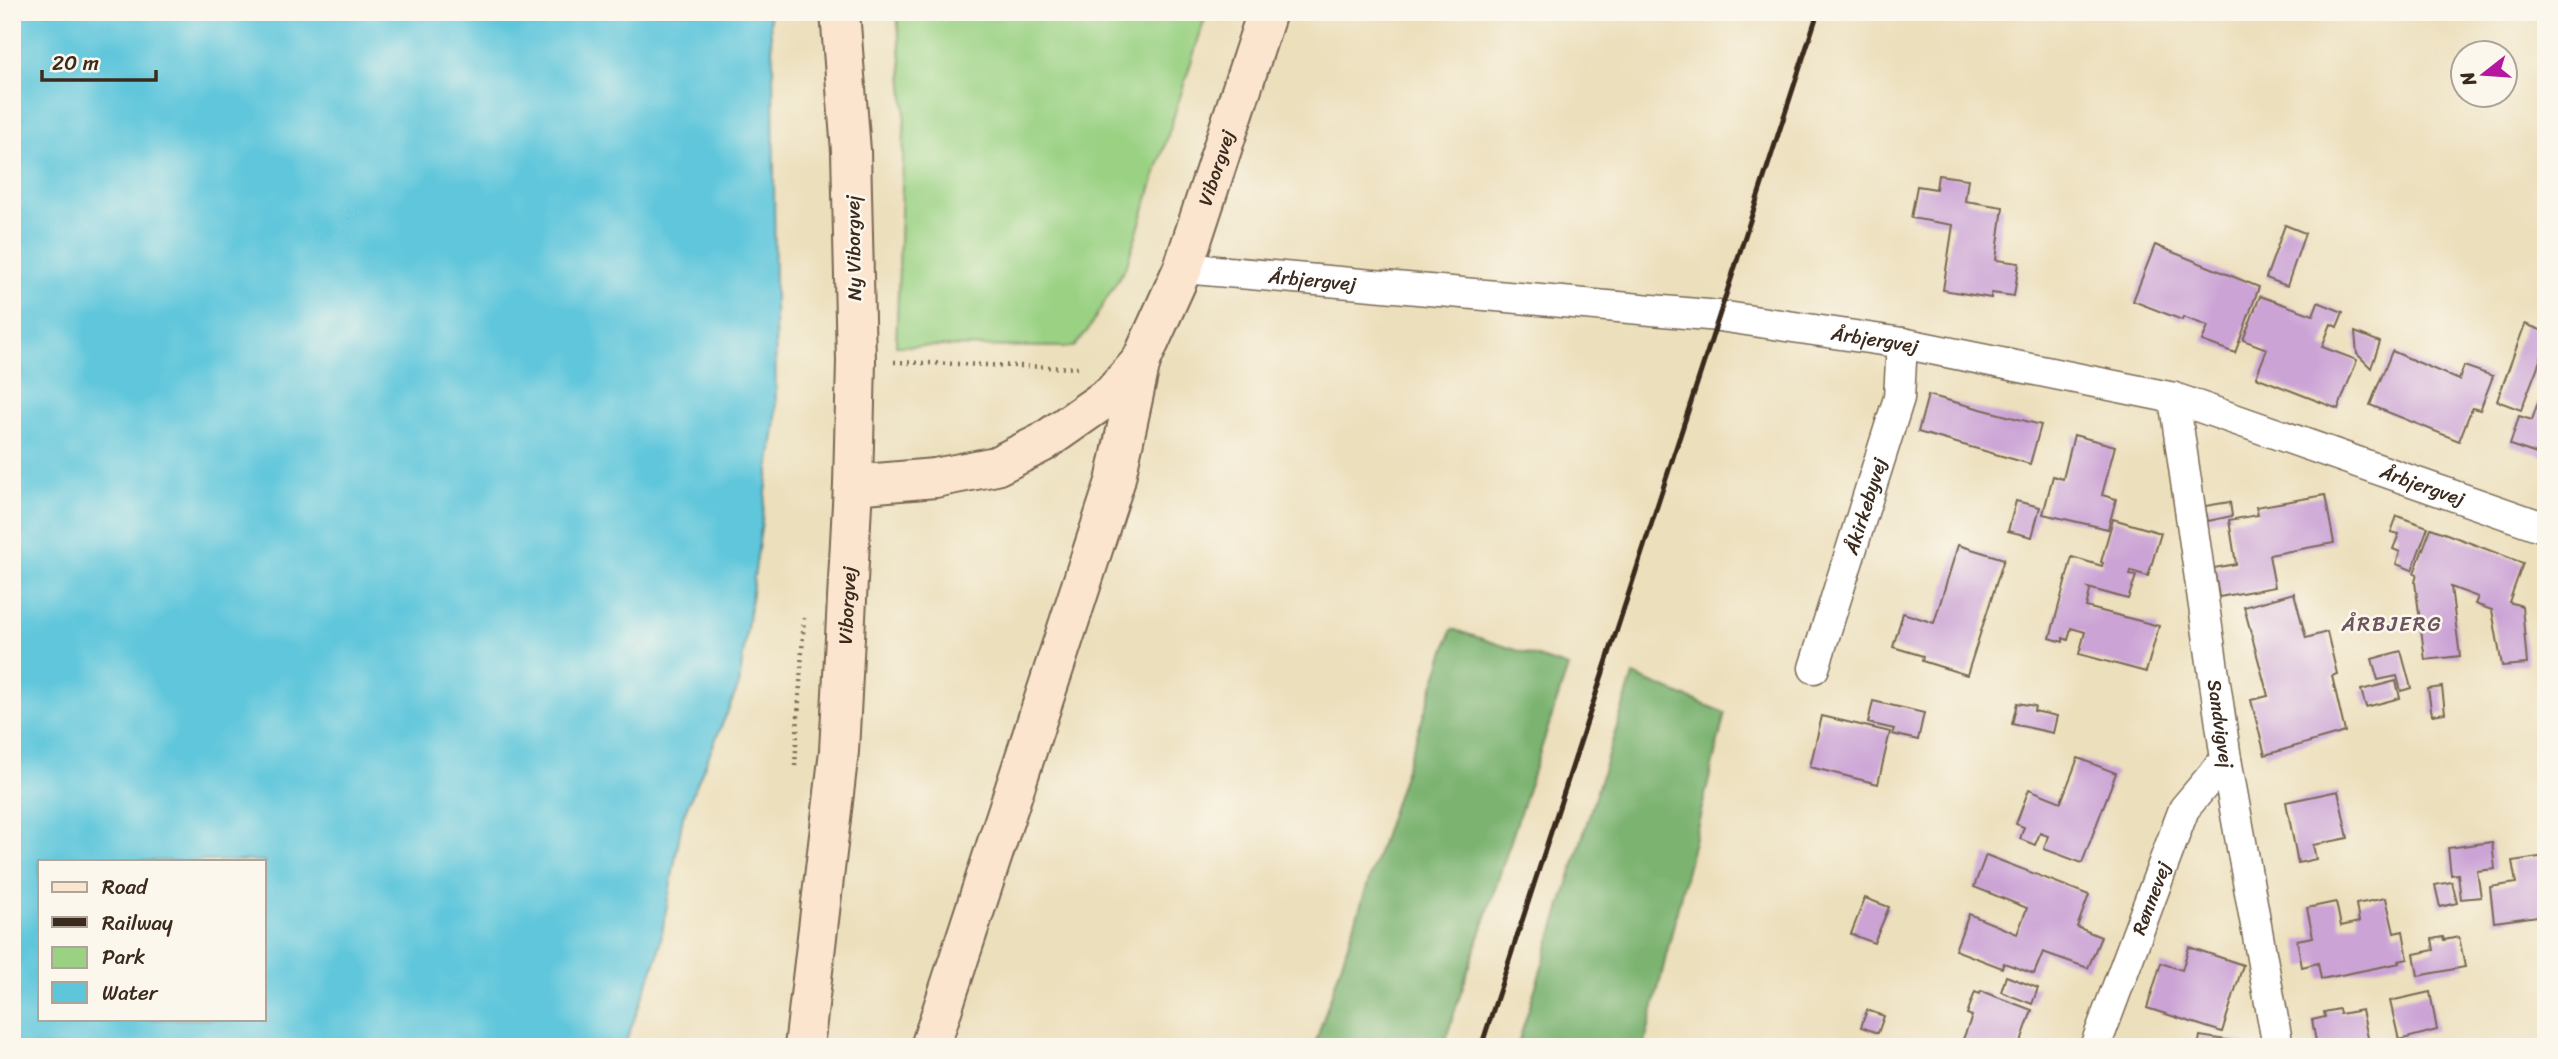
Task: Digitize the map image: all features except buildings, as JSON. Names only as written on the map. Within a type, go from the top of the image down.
[{"type":"street","name":"Ny Viborgvej","points":[[840,12],[852,177],[856,361],[853,485]]},
{"type":"street","name":"Viborgvej","points":[[930,1047],[1115,482],[1141,361],[1183,268],[1267,12]]},
{"type":"street","name":"Årbjergvej","points":[[1183,268],[1719,316],[1902,343],[2174,398],[2546,528]]},
{"type":"street","name":"Åkirkebyvej","points":[[1814,668],[1899,398],[1902,343]]},
{"type":"street","name":"Viborgvej","points":[[804,1047],[839,751],[853,485],[935,478],[996,466],[1042,443],[1112,394],[1141,361]]},
{"type":"street","name":"Sandvigvej","points":[[2174,398],[2226,758],[2278,1047]]},
{"type":"street","name":"Rønnevej","points":[[2095,1047],[2184,809],[2226,758]]},
{"type":"green space","points":[[897,12],[1207,12],[1127,264],[1088,330],[1074,347],[896,346],[905,108]]},
{"type":"green space","points":[[1452,629],[1568,667],[1443,1047],[1314,1047]]},
{"type":"green space","points":[[1633,675],[1725,713],[1644,1047],[1517,1047]]},
{"type":"water","points":[[12,12],[769,12],[773,61],[776,421],[739,685],[683,816],[658,955],[624,1047],[12,1047]]},
{"type":"railway","points":[[1481,1047],[1818,12]]},
{"type":"district","name":"ÅRBJERG","points":[[2392,624]]}]
